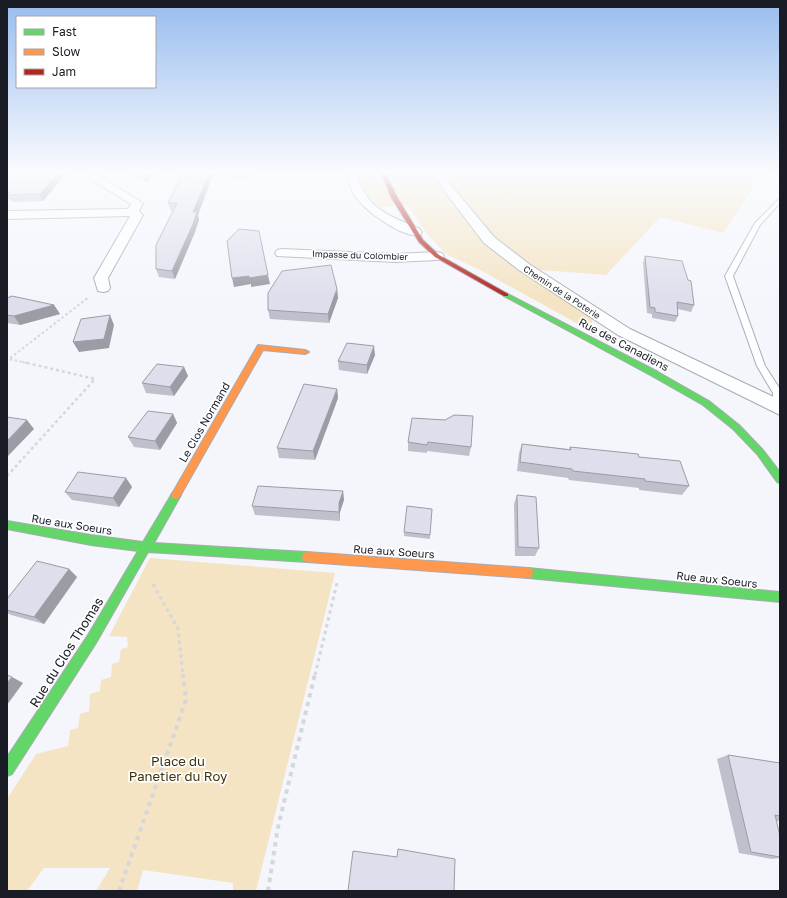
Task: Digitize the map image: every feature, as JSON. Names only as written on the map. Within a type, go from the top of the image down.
[{"type":"street","points":[[7,215],[53,214]]},
{"type":"street","points":[[103,288],[101,278],[137,216],[134,214]]},
{"type":"street","points":[[380,214],[416,232]]},
{"type":"street","name":"Rue des Canadiens","points":[[405,214],[421,241],[437,256],[477,280],[655,374],[706,403],[736,427],[760,452],[780,479]]},
{"type":"street","name":"Chemin de la Poterie","points":[[468,214],[489,240],[524,267],[624,332],[686,364],[779,402]]},
{"type":"street","name":"Impasse du Colombier","points":[[282,253],[395,258],[437,256]]},
{"type":"street","name":"Le Clos Normand","points":[[144,547],[262,347],[306,352]]},
{"type":"street","name":"Rue aux Soeurs","points":[[7,525],[91,540],[144,547],[492,569],[780,597]]},
{"type":"street","name":"Rue du Clos Thomas","points":[[7,769],[92,639],[144,547]]},
{"type":"lane","points":[[767,214],[757,224],[730,276],[761,366],[779,402]]},
{"type":"path","points":[[7,476],[95,379],[9,359],[86,298],[103,288]]},
{"type":"path","points":[[119,891],[186,700],[178,629],[138,558]]},
{"type":"path","points":[[268,891],[278,827],[343,560]]},
{"type":"green space","points":[[414,214],[736,214],[723,233],[660,217],[606,275],[517,268],[585,312],[593,320],[587,329],[482,271],[446,254],[427,234]]},
{"type":"green space","name":"Place du Panetier du Roy","points":[[150,558],[335,573],[256,891],[233,891],[233,883],[143,870],[137,891],[96,891],[110,868],[44,868],[27,891],[7,891],[7,799],[36,754],[68,746],[70,730],[78,728],[80,714],[89,711],[90,694],[100,691],[101,680],[111,677],[112,664],[119,662],[121,649],[128,647],[127,637],[109,636]]},
{"type":"building","points":[[172,214],[196,214],[172,271],[156,269],[156,245]]},
{"type":"building","points":[[239,229],[259,231],[268,275],[249,278],[249,276],[232,278],[227,241]]},
{"type":"building","points":[[645,256],[682,261],[688,280],[691,281],[694,305],[677,302],[678,316],[655,312],[655,308],[650,307]]},
{"type":"building","points":[[331,265],[337,289],[328,314],[268,310],[268,293],[282,271]]},
{"type":"building","points":[[12,296],[54,305],[14,316],[7,315],[7,298]]},
{"type":"building","points":[[110,315],[104,339],[73,342],[81,319]]},
{"type":"building","points":[[347,343],[374,346],[367,365],[338,361]]},
{"type":"building","points":[[157,364],[184,367],[170,387],[142,383]]},
{"type":"building","points":[[304,384],[337,389],[313,451],[277,448]]},
{"type":"building","points":[[148,411],[173,414],[155,441],[128,437]]},
{"type":"building","points":[[454,415],[473,416],[471,447],[428,442],[427,445],[408,442],[412,418],[445,420]]},
{"type":"building","points":[[7,417],[27,420],[7,441]]},
{"type":"building","points":[[522,444],[571,450],[570,447],[638,454],[639,457],[680,461],[689,486],[645,481],[645,479],[573,471],[572,469],[520,462]]},
{"type":"building","points":[[78,472],[126,478],[113,498],[65,492]]},
{"type":"building","points":[[258,486],[343,491],[339,503],[339,512],[252,506]]},
{"type":"building","points":[[517,495],[536,497],[539,548],[518,547]]},
{"type":"building","points":[[407,506],[432,509],[430,535],[404,532]]},
{"type":"building","points":[[37,561],[69,569],[34,617],[7,610],[7,599]]},
{"type":"building","points":[[7,675],[12,677],[7,683]]},
{"type":"building","points":[[728,755],[780,763],[780,816],[775,815],[780,836],[780,857],[751,852]]},
{"type":"building","points":[[398,849],[455,859],[454,891],[348,891],[353,851],[397,857]]},
{"type":"traffic: fast","points":[[506,295],[655,374],[706,403],[736,427],[760,452],[780,479]]},
{"type":"traffic: fast","points":[[7,769],[92,639],[176,495]]},
{"type":"traffic: fast","points":[[7,525],[91,540],[144,547],[307,557]]},
{"type":"traffic: fast","points":[[528,573],[780,597]]},
{"type":"traffic: slow","points":[[176,495],[261,347],[305,352]]},
{"type":"traffic: slow","points":[[307,557],[528,573]]},
{"type":"traffic: jam","points":[[404,214],[421,241],[437,256],[506,295]]}]
